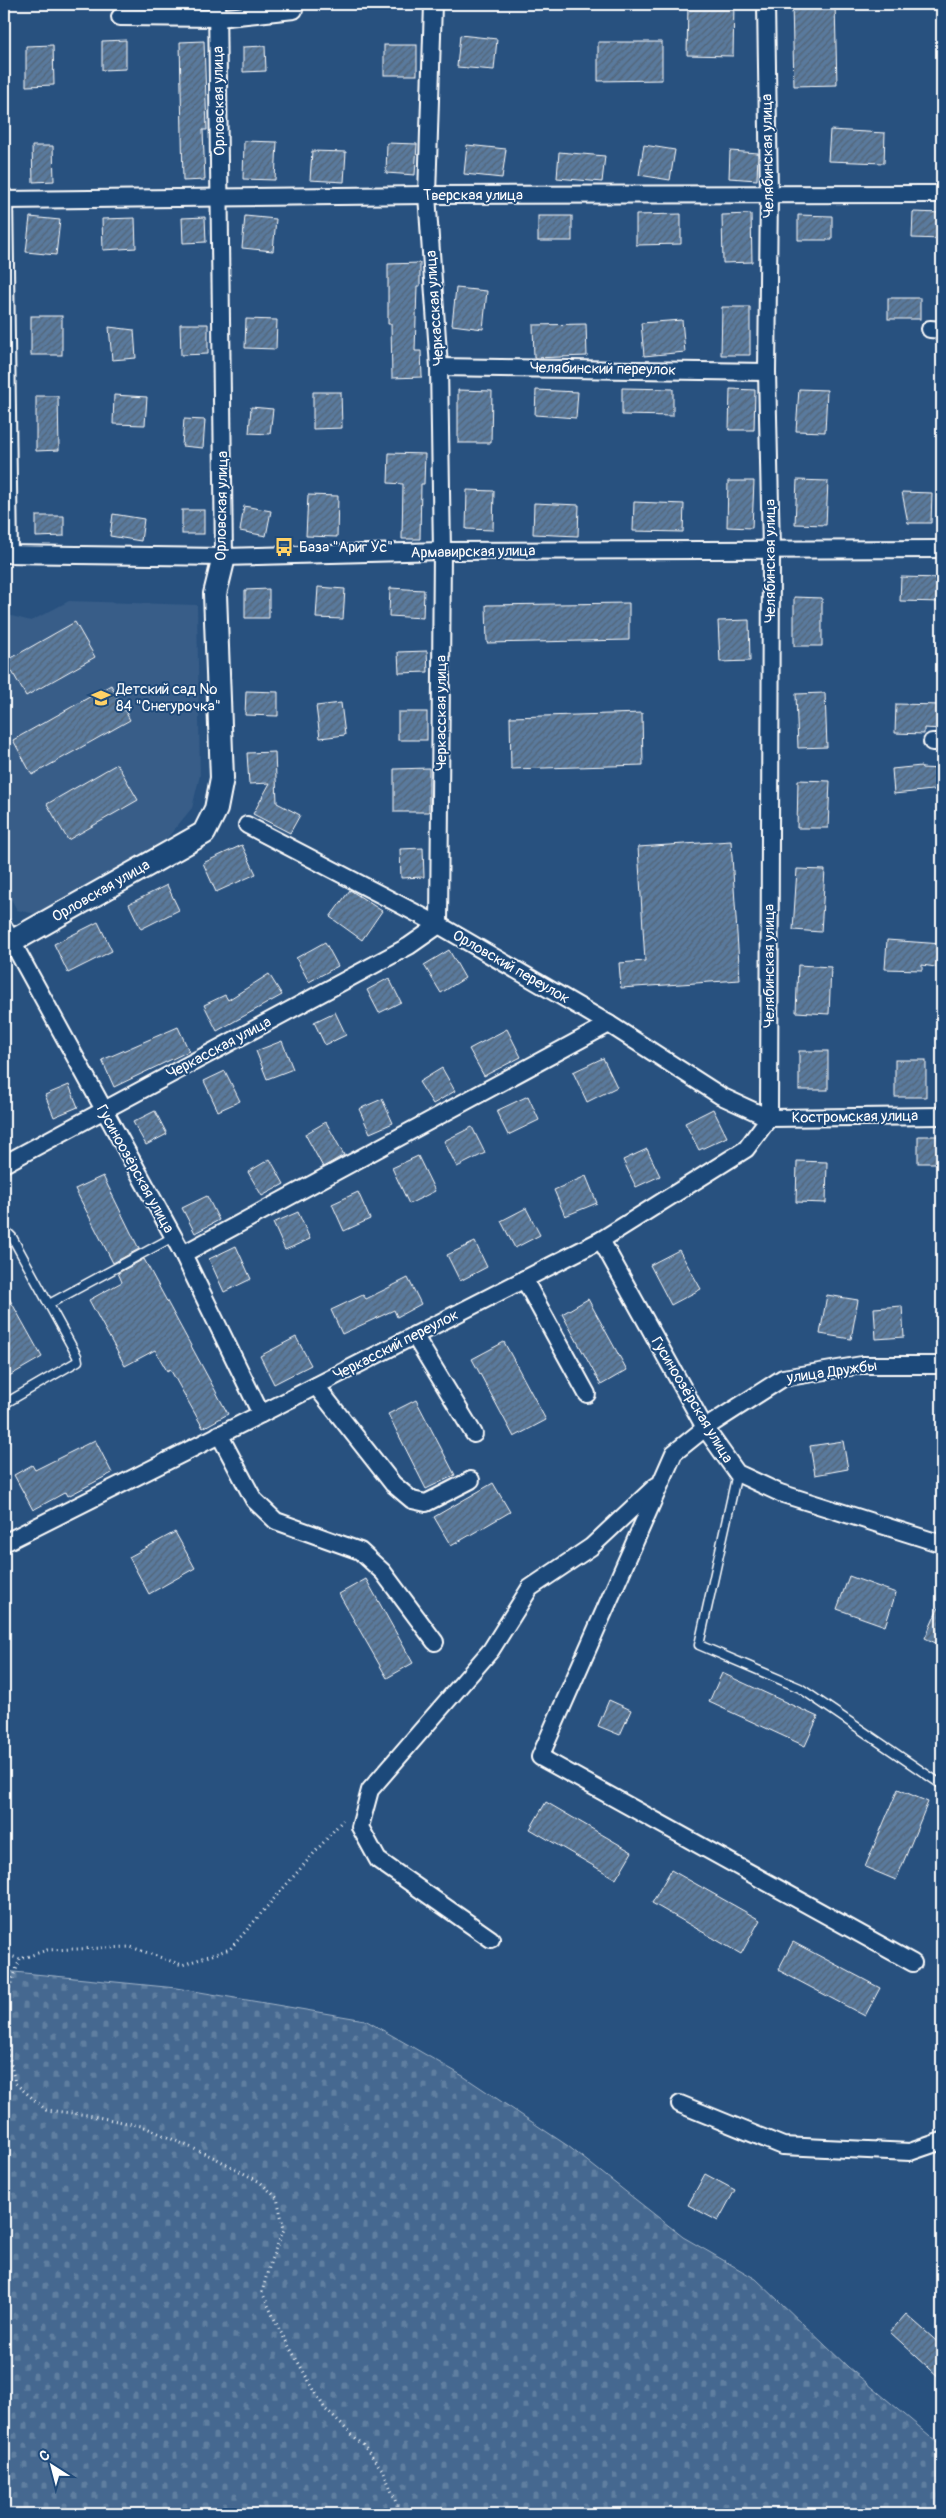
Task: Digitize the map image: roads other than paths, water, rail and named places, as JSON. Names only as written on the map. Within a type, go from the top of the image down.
[{"type":"street","name":"Черкасская улица","points":[[4,1164],[409,946],[439,925],[442,551],[439,366],[427,195],[433,4]]},
{"type":"street","name":"Челябинская улица","points":[[766,4],[769,193],[767,372],[771,550],[768,1118]]},
{"type":"street","points":[[120,17],[217,11],[294,10]]},
{"type":"street","name":"Орловская улица","points":[[6,938],[204,833],[216,810],[222,778],[215,594],[224,557],[221,197],[217,11]]},
{"type":"street","name":"Тверская улица","points":[[4,200],[427,195],[942,194]]},
{"type":"street","points":[[4,196],[6,554]]},
{"type":"street","name":"Челябинский переулок","points":[[439,366],[767,372]]},
{"type":"street","name":"Армавирская улица","points":[[6,554],[224,557],[442,551],[942,550]]},
{"type":"street","name":"Орловский переулок","points":[[247,825],[439,925],[609,1024],[721,1096],[768,1118]]},
{"type":"street","name":"Гусиноозёрская улица","points":[[6,938],[183,1254],[261,1414]]},
{"type":"street","points":[[183,1254],[609,1024]]},
{"type":"street","name":"Костромская улица","points":[[768,1118],[942,1116]]},
{"type":"street","name":"Черкасский переулок","points":[[4,1542],[261,1414],[601,1240],[746,1149],[768,1118]]},
{"type":"street","name":"Гусиноозёрская улица","points":[[601,1240],[705,1428],[736,1474],[780,1493],[942,1544]]},
{"type":"street","points":[[524,1279],[587,1394]]},
{"type":"street","points":[[414,1336],[474,1434]]},
{"type":"street","name":"улица Дружбы","points":[[913,1963],[540,1757],[674,1453],[705,1428],[783,1378],[862,1365],[942,1365]]},
{"type":"street","points":[[316,1386],[393,1484],[412,1500],[426,1503],[471,1480]]},
{"type":"street","points":[[219,1434],[254,1500],[276,1521],[360,1551],[383,1572],[435,1642]]},
{"type":"street","points":[[491,1939],[378,1860],[360,1827],[370,1790],[491,1650],[530,1588],[592,1547],[662,1482]]},
{"type":"street","points":[[680,2104],[783,2146],[910,2152],[942,2142]]},
{"type":"lane","points":[[4,1233],[8,1232],[12,1237],[78,1361],[4,1404]]},
{"type":"lane","points":[[49,1304],[173,1236]]},
{"type":"lane","points":[[736,1474],[699,1645],[800,1688],[942,1785]]},
{"type":"place","name":"База \"Ариг Ус\"","points":[[284,547]]},
{"type":"place","name":"Детский сад № 84 \"Снегурочка\"","points":[[101,698]]}]
